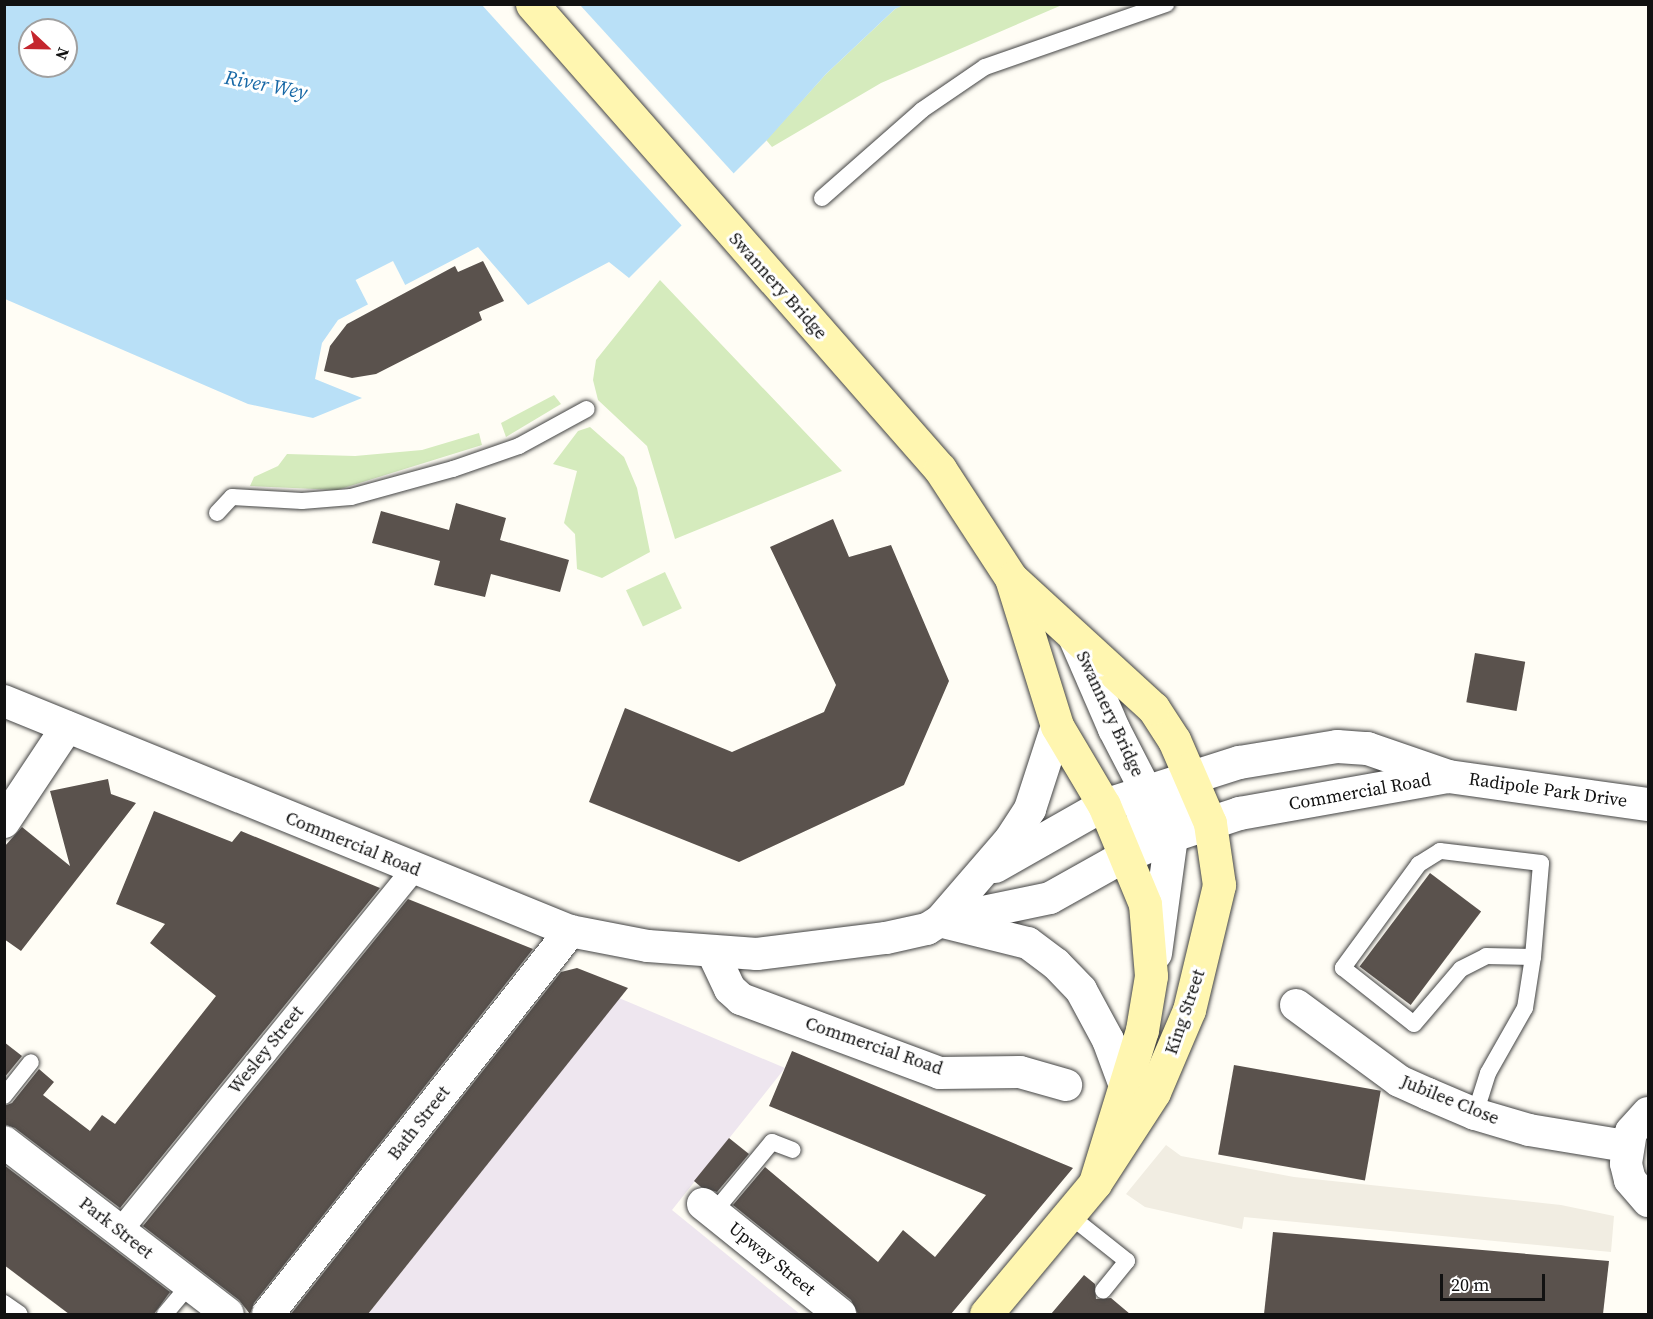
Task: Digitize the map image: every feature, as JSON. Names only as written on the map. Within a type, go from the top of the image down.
[{"type":"main road","name":"Swannery Bridge","points":[[532,4],[774,283],[940,469],[1011,578],[1153,708],[1192,775],[1209,823]]},
{"type":"main road","name":"Swannery Bridge","points":[[1011,578],[1057,726],[1104,805],[1127,855]]},
{"type":"main road","name":"King Street","points":[[986,1314],[1095,1183],[1154,1092],[1189,1010],[1219,885],[1209,823]]},
{"type":"main road","name":"King Street","points":[[1095,1183],[1142,1030],[1152,976],[1145,904],[1127,855]]},
{"type":"street","name":"Swannery Bridge","points":[[1075,639],[1114,729],[1145,789]]},
{"type":"street","name":"Commercial Road","points":[[4,701],[570,931],[648,946],[757,954],[826,947],[927,929],[940,921],[981,875],[1030,809],[1057,726]]},
{"type":"street","points":[[4,822],[68,727]]},
{"type":"street","name":"Commercial Road","points":[[981,875],[1104,805],[1145,789],[1239,762],[1337,746],[1367,748],[1448,776]]},
{"type":"street","name":"King Street","points":[[1152,976],[1177,805],[1192,775]]},
{"type":"street","name":"Commercial Road","points":[[940,921],[1050,898],[1127,855],[1172,835],[1209,823],[1308,800],[1448,776]]},
{"type":"street","name":"Radipole Park Drive","points":[[1448,776],[1641,809]]},
{"type":"street","points":[[1127,855],[1146,810],[1145,789]]},
{"type":"street","name":"Wesley Street","points":[[120,1231],[414,869]]},
{"type":"street","points":[[940,921],[1028,943],[1056,964],[1081,990],[1108,1040],[1124,1083]]},
{"type":"street","name":"Bath Street","points":[[268,1314],[570,931]]},
{"type":"street","name":"Commercial Road","points":[[712,951],[730,989],[741,999],[940,1073],[1020,1072],[1066,1086]]},
{"type":"street","name":"Jubilee Close","points":[[1296,1005],[1399,1081],[1475,1114],[1529,1130],[1626,1146]]},
{"type":"street","points":[[1648,1113],[1631,1132],[1626,1146],[1630,1180],[1648,1201]]},
{"type":"street","name":"Park Street","points":[[4,1142],[228,1314]]},
{"type":"street","name":"Upway Street","points":[[709,1208],[840,1314]]},
{"type":"lane","points":[[822,198],[922,110],[985,67],[1166,4]]},
{"type":"lane","points":[[217,513],[232,497],[302,501],[351,497],[453,469],[519,446],[587,409]]},
{"type":"lane","points":[[1475,1114],[1488,1073],[1525,1008],[1533,957],[1541,863],[1440,851],[1419,864],[1343,968],[1414,1024],[1461,969],[1486,956],[1533,957]]},
{"type":"lane","points":[[4,1095],[30,1062]]},
{"type":"lane","points":[[709,1208],[772,1142],[793,1150]]},
{"type":"lane","points":[[1069,1215],[1127,1261],[1103,1291]]},
{"type":"lane","points":[[165,1314],[189,1285]]},
{"type":"lane","points":[[4,1303],[20,1314]]},
{"type":"shaded area","points":[[619,998],[785,1068],[672,1210],[800,1314],[368,1314]]},
{"type":"shaded area","points":[[1166,1145],[1181,1156],[1294,1177],[1561,1205],[1614,1216],[1611,1252],[1244,1217],[1242,1229],[1145,1207],[1126,1194]]},
{"type":"green space","points":[[904,4],[1062,5],[881,83],[772,147],[653,5],[768,138],[826,74],[895,9]]},
{"type":"green space","points":[[660,280],[842,471],[675,539],[647,446],[598,400],[593,380],[596,360]]},
{"type":"green space","points":[[554,395],[561,404],[506,437],[501,423]]},
{"type":"green space","points":[[590,427],[624,457],[637,488],[650,552],[602,578],[577,569],[575,534],[564,523],[577,471],[553,464],[578,431]]},
{"type":"green space","points":[[479,433],[482,445],[337,490],[250,486],[254,477],[278,466],[287,454],[355,456],[422,450]]},
{"type":"green space","points":[[665,572],[682,608],[643,626],[626,590]]},
{"type":"water","name":"River Wey","points":[[4,5],[904,5],[895,9],[826,74],[768,139],[629,278],[609,262],[528,305],[478,247],[338,320],[322,343],[315,379],[362,398],[313,418],[248,404],[5,299]]},
{"type":"pier","points":[[482,5],[580,5],[736,176],[684,228]]},
{"type":"pier","points":[[393,261],[407,288],[369,307],[356,280]]},
{"type":"building","points":[[483,261],[504,301],[479,312],[482,320],[376,374],[352,378],[324,371],[330,346],[347,324],[455,266],[458,272]]},
{"type":"building","points":[[456,503],[506,518],[500,540],[569,560],[560,592],[491,574],[485,597],[434,585],[440,561],[372,543],[381,511],[449,530]]},
{"type":"building","points":[[833,519],[849,557],[891,545],[949,681],[904,785],[739,862],[589,802],[625,708],[732,752],[824,712],[836,685],[770,547]]},
{"type":"building","points":[[1475,653],[1525,662],[1517,711],[1466,702]]},
{"type":"building","points":[[108,779],[111,794],[136,803],[21,951],[4,939],[4,847],[22,827],[70,866],[50,791]]},
{"type":"building","points":[[154,811],[232,842],[241,831],[380,888],[120,1208],[15,1128],[4,1124],[4,1106],[12,1103],[39,1069],[54,1082],[43,1095],[90,1131],[102,1115],[115,1124],[216,996],[150,943],[165,924],[116,904]]},
{"type":"building","points":[[1430,873],[1481,912],[1411,1005],[1360,966]]},
{"type":"building","points":[[408,899],[533,949],[254,1303],[250,1314],[239,1300],[143,1226]]},
{"type":"building","points":[[577,968],[628,988],[368,1314],[291,1314],[561,972]]},
{"type":"building","points":[[4,1042],[22,1056],[4,1078]]},
{"type":"building","points":[[792,1051],[1073,1168],[951,1314],[858,1314],[851,1300],[733,1205],[765,1167],[878,1262],[903,1230],[935,1257],[986,1195],[769,1106]]},
{"type":"building","points":[[1234,1065],[1381,1091],[1365,1180],[1218,1155]]},
{"type":"building","points":[[729,1138],[749,1154],[717,1192],[701,1187],[694,1181]]},
{"type":"building","points":[[4,1165],[170,1292],[154,1314],[69,1314],[4,1265]]},
{"type":"building","points":[[1273,1232],[1609,1261],[1603,1314],[1264,1314]]},
{"type":"building","points":[[1084,1275],[1095,1284],[1096,1299],[1111,1298],[1130,1314],[1051,1314]]}]
